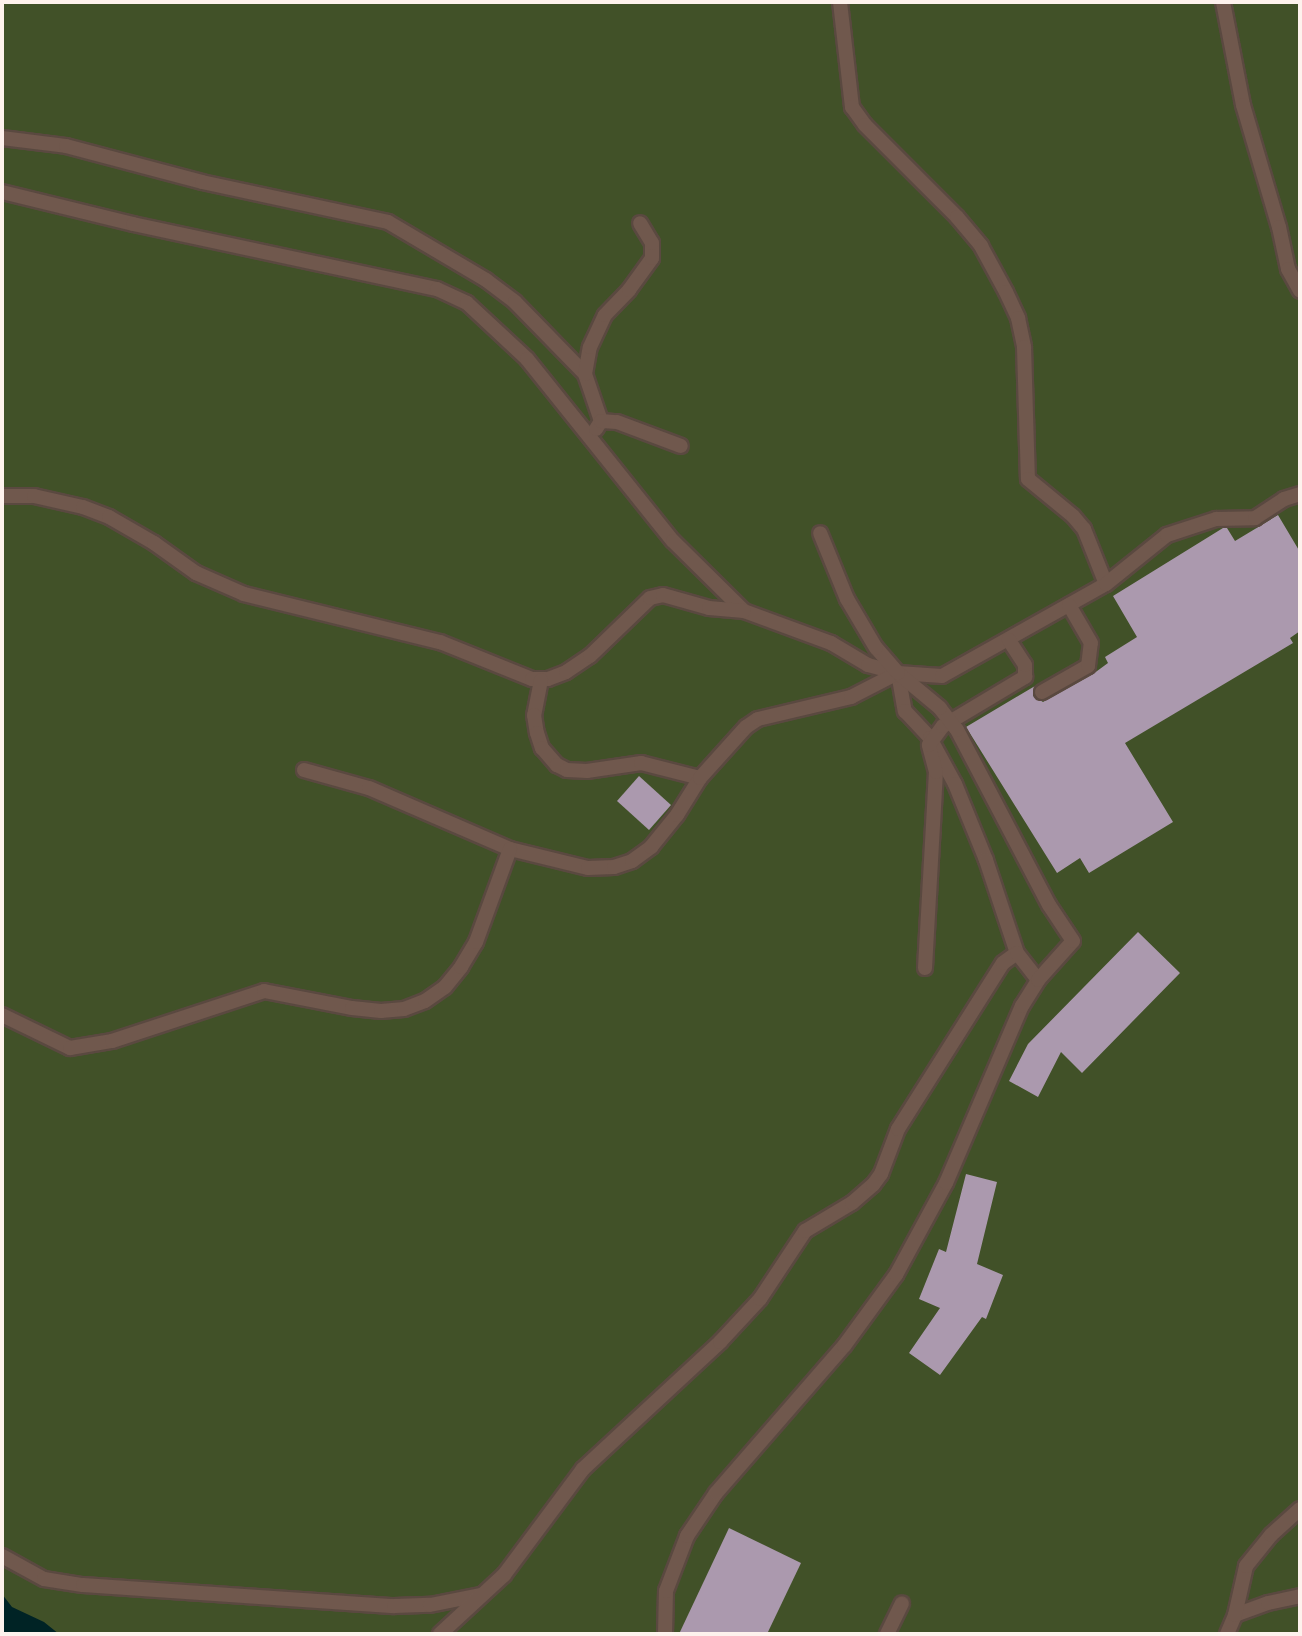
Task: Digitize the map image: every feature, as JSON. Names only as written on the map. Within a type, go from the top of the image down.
[{"type":"lane","points":[[840,2],[852,107],[865,125],[957,217],[981,246],[1006,292],[1018,318],[1024,347],[1027,479],[1073,516],[1084,529],[1106,583]]},
{"type":"lane","points":[[1223,2],[1243,105],[1279,227],[1284,254],[1300,291]]},
{"type":"lane","points":[[2,138],[66,146],[202,182],[388,222],[475,274],[514,302],[585,374],[601,421]]},
{"type":"lane","points":[[2,192],[133,225],[436,289],[467,303],[496,327],[591,436],[673,541],[744,611]]},
{"type":"lane","points":[[585,374],[590,347],[605,315],[629,290],[652,258],[652,243],[640,223]]},
{"type":"lane","points":[[591,436],[601,421]]},
{"type":"lane","points":[[601,421],[617,422],[681,446]]},
{"type":"lane","points":[[2,496],[59,499],[109,517],[154,543],[196,573],[244,594],[440,642],[541,680],[566,672],[590,656],[650,598],[663,595],[709,608],[744,611],[831,643],[868,665],[898,673],[942,676],[1106,583],[1167,535],[1216,519],[1255,518],[1284,499],[1300,494]]},
{"type":"lane","points":[[665,1634],[666,1591],[687,1536],[716,1493],[844,1346],[896,1275],[946,1183],[1022,1006],[1038,980],[1073,942],[1049,905],[951,721],[898,673],[876,648],[847,599],[820,533]]},
{"type":"lane","points":[[1042,692],[1088,666],[1091,643],[1069,606]]},
{"type":"lane","points":[[930,738],[951,721],[999,700],[1025,677],[1025,665],[1009,640]]},
{"type":"lane","points":[[898,673],[905,711],[930,738],[955,784],[986,860],[1017,953],[1038,980]]},
{"type":"lane","points":[[304,770],[369,788],[510,849],[588,868],[614,867],[632,861],[650,847],[668,826],[700,778],[746,727],[758,719],[851,697],[898,673]]},
{"type":"lane","points":[[541,680],[534,715],[537,733],[542,748],[556,765],[567,770],[587,771],[641,763],[700,778]]},
{"type":"lane","points":[[925,968],[936,772],[930,753],[930,738]]},
{"type":"lane","points":[[2,1015],[69,1048],[112,1041],[264,991],[352,1008],[381,1011],[404,1009],[425,1001],[444,987],[461,967],[476,942],[510,849]]},
{"type":"lane","points":[[440,1634],[484,1594],[525,1549],[583,1469],[720,1342],[760,1299],[805,1231],[852,1203],[873,1185],[881,1174],[898,1129],[1003,963],[1017,953]]},
{"type":"lane","points":[[1227,1634],[1235,1615],[1245,1566],[1271,1535],[1300,1508]]},
{"type":"lane","points":[[2,1556],[44,1579],[83,1585],[394,1606],[458,1601],[484,1594]]},
{"type":"lane","points":[[1235,1615],[1268,1603],[1300,1596]]},
{"type":"lane","points":[[887,1634],[902,1603]]},
{"type":"green space","points":[[2,2],[1300,2],[1300,1634],[2,1634]]},
{"type":"water","points":[[2,1594],[12,1607],[44,1622],[59,1634],[2,1634]]},
{"type":"building","points":[[1278,515],[1300,552],[1300,631],[1290,638],[1293,643],[1125,743],[1173,822],[1089,873],[1080,858],[1057,873],[966,727],[1035,686],[1033,696],[1043,702],[1093,674],[1108,663],[1105,657],[1137,637],[1113,596],[1223,528],[1227,528],[1235,541]]},
{"type":"building","points":[[639,776],[671,805],[649,830],[617,801]]},
{"type":"building","points":[[1138,932],[1180,973],[1082,1073],[1061,1052],[1038,1097],[1009,1081],[1028,1044]]},
{"type":"building","points":[[966,1174],[997,1182],[977,1264],[1003,1275],[986,1319],[982,1317],[940,1375],[909,1353],[940,1308],[919,1299],[939,1249],[946,1252]]},
{"type":"building","points":[[729,1528],[801,1563],[767,1634],[679,1634]]}]
